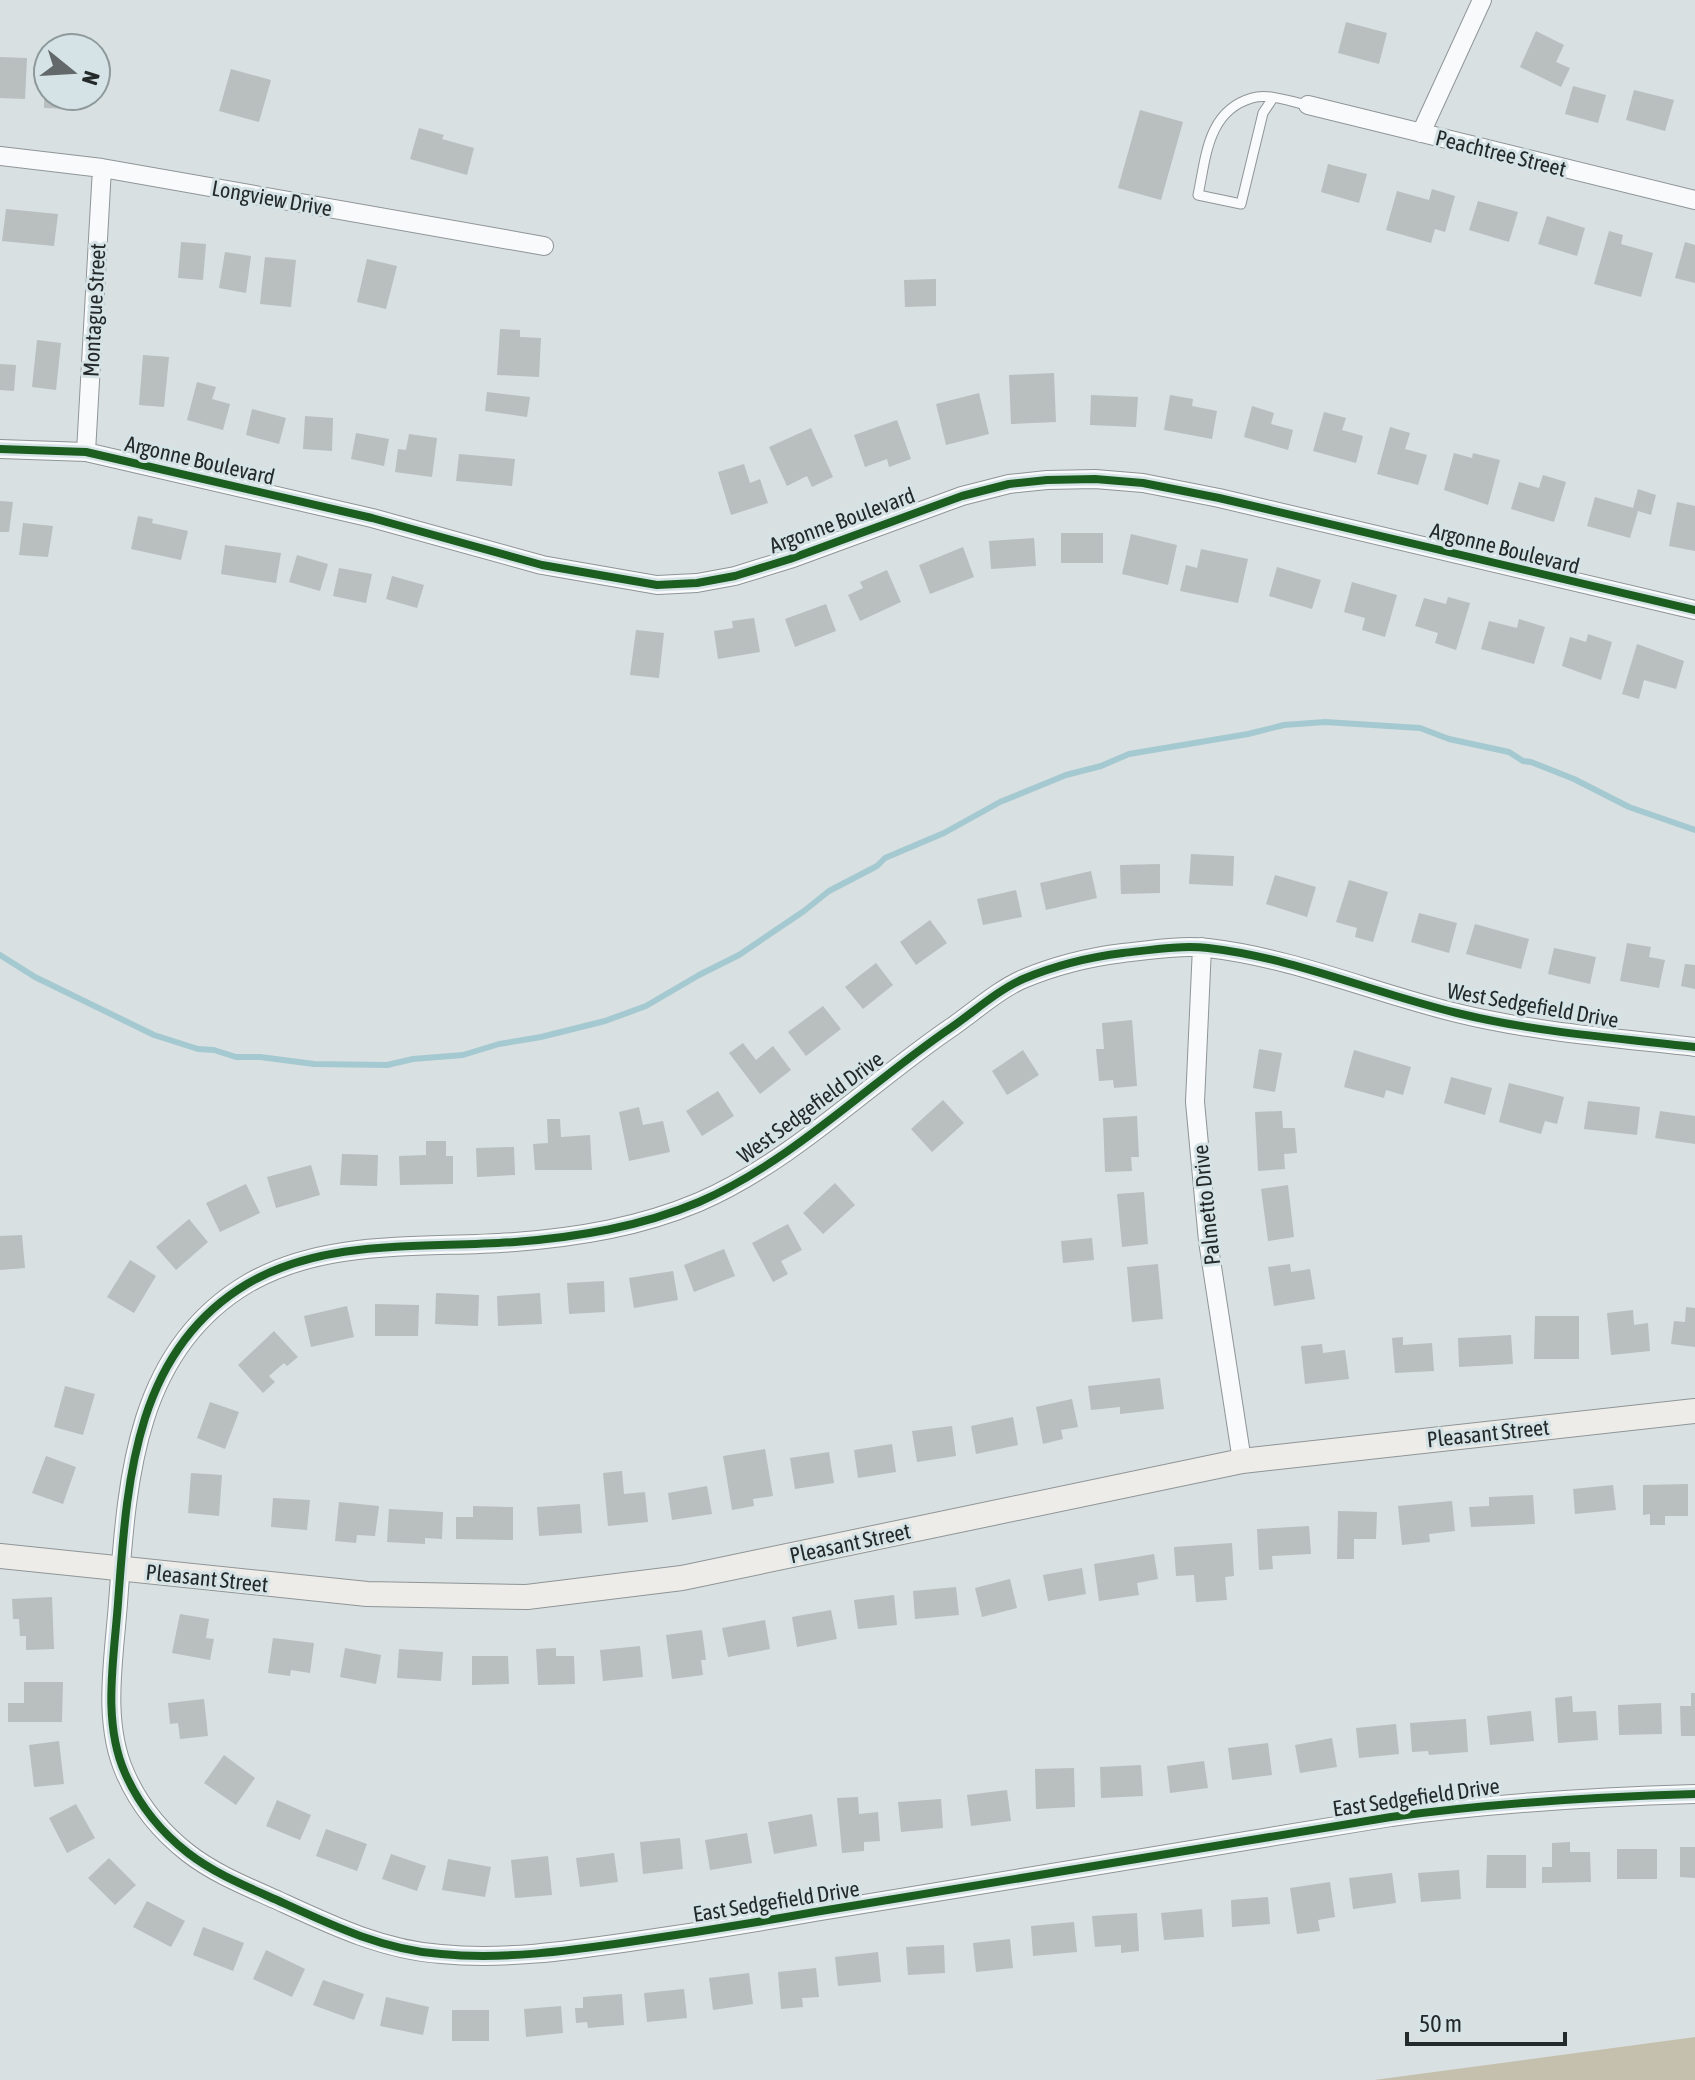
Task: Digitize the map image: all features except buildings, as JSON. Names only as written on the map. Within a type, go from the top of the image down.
[{"type":"street","points":[[1421,133],[1482,0]]},
{"type":"street","name":"Peachtree Street","points":[[1308,105],[1695,200]]},
{"type":"street","name":"Longview Drive","points":[[0,156],[102,168],[544,246]]},
{"type":"street","name":"Montague Street","points":[[86,452],[102,168]]},
{"type":"street","name":"Argonne Boulevard","points":[[0,449],[86,452],[372,518],[542,565],[657,585],[697,583],[735,576],[962,496],[1009,484],[1095,479],[1143,483],[1219,498],[1695,610]]},
{"type":"street","name":"West Sedgefield Drive","points":[[121,1569],[131,1473],[155,1389],[182,1341],[233,1293],[293,1262],[321,1255],[581,1235],[665,1216],[710,1197],[792,1147],[899,1064],[1019,981],[1112,954],[1202,947],[1315,970],[1460,1014],[1565,1032],[1695,1047]]},
{"type":"street","name":"Palmetto Drive","points":[[1202,947],[1195,1102],[1208,1241],[1242,1461]]},
{"type":"street","name":"Pleasant Street","points":[[0,1556],[367,1594],[527,1597],[682,1578],[1242,1461],[1695,1411]]},
{"type":"street","name":"East Sedgefield Drive","points":[[121,1569],[112,1697],[114,1735],[117,1753],[128,1780],[161,1829],[205,1865],[346,1931],[410,1951],[463,1955],[574,1950],[1477,1805],[1567,1798],[1695,1794]]},
{"type":"lane","points":[[1273,98],[1263,113],[1241,204],[1198,195],[1211,134],[1218,119],[1252,98],[1273,98],[1308,105]]},
{"type":"shaded area","points":[[1695,2037],[1695,2080],[1374,2080]]},
{"type":"waterway","points":[[0,955],[35,977],[154,1035],[198,1049],[236,1057],[314,1064],[387,1065],[413,1059],[463,1055],[605,1021],[646,1006],[739,955],[829,891],[877,866],[885,858],[944,833],[1000,802],[1129,754],[1284,725],[1325,722],[1420,728],[1449,739],[1509,752],[1523,761],[1574,779],[1629,807],[1695,830]]},
{"type":"cycle path","points":[[0,449],[86,452],[372,518],[542,565],[657,585],[697,583],[735,576],[962,496],[1009,484],[1095,479],[1143,483],[1219,498],[1695,610]]},
{"type":"cycle path","points":[[1695,1047],[1575,1034],[1486,1020],[1240,953],[1187,947],[1110,955],[1047,970],[1005,989],[798,1144],[733,1185],[677,1211],[608,1230],[562,1237],[378,1248],[343,1252],[278,1269],[247,1284],[209,1312],[180,1346],[158,1383],[143,1424],[126,1513],[111,1690],[114,1732],[125,1773],[152,1817],[188,1853],[232,1880],[358,1935],[420,1952],[464,1956],[535,1954],[652,1939],[1391,1817],[1543,1801],[1695,1794]]}]
